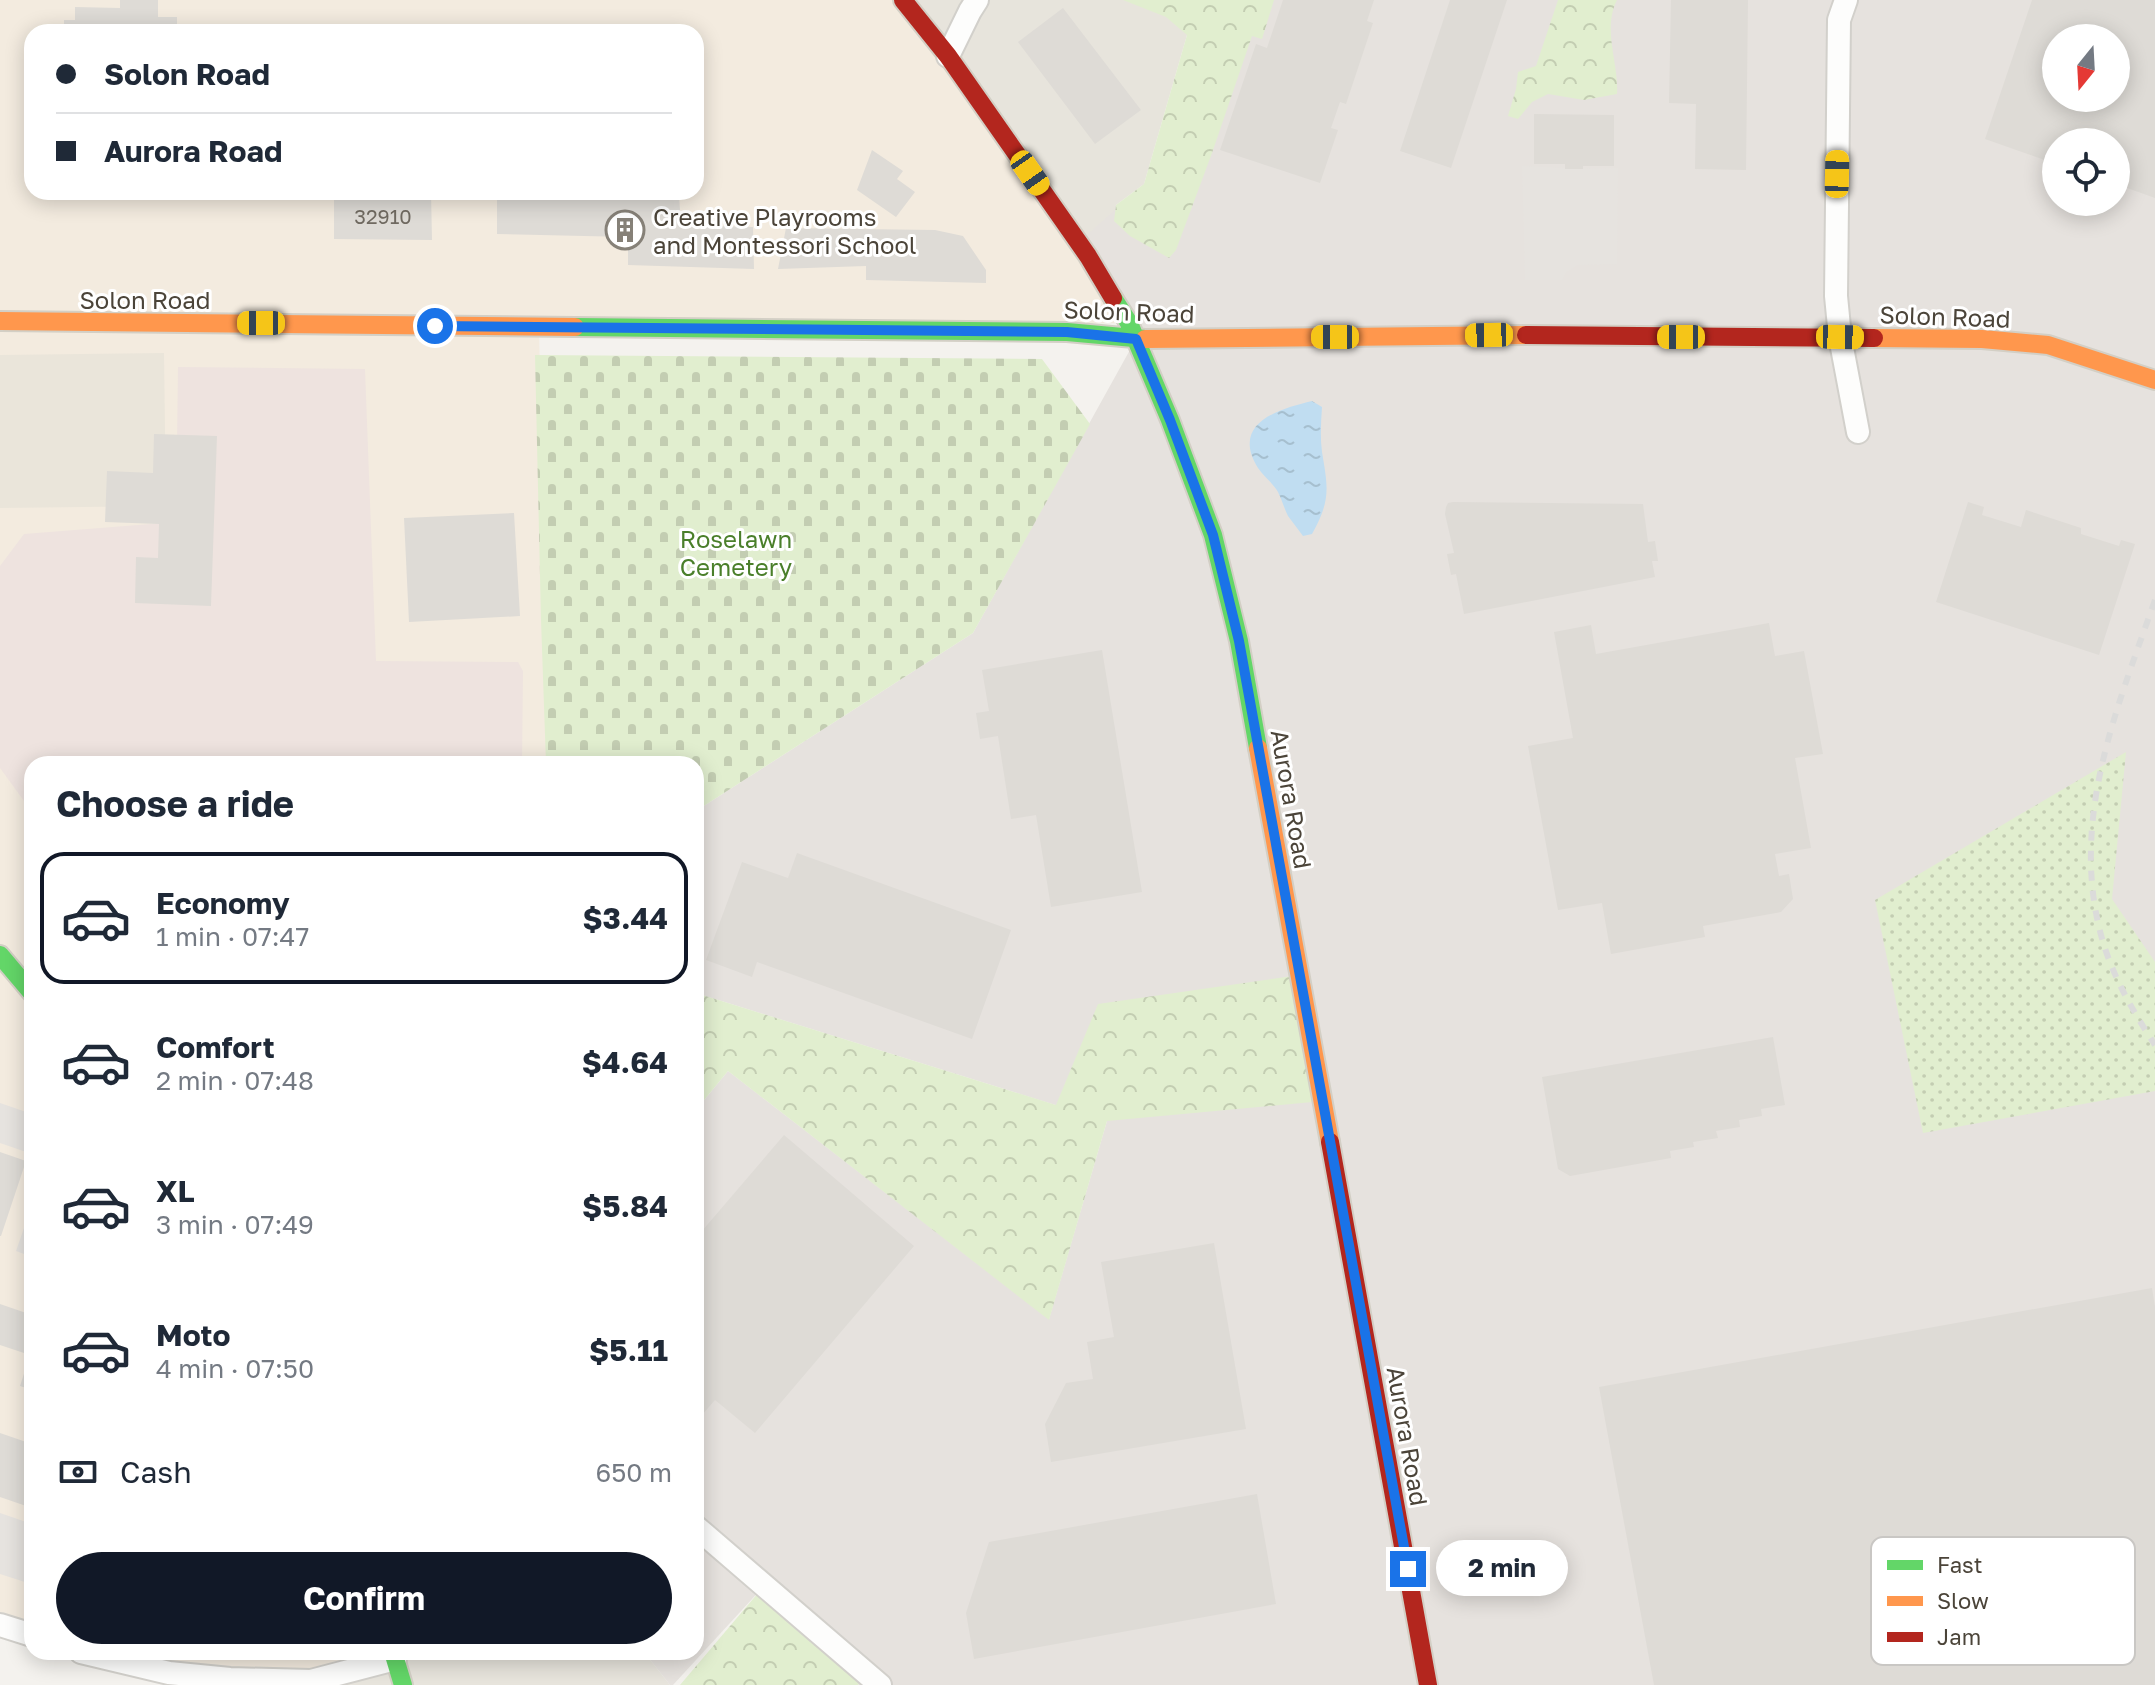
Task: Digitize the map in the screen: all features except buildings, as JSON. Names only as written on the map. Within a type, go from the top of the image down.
[{"type":"street","name":"Aurora Road","points":[[903,0],[948,56],[1088,256],[1129,323],[1213,535],[1239,641],[1428,1685]]},
{"type":"street","points":[[948,56],[977,0]]},
{"type":"street","points":[[1846,0],[1839,20],[1836,296],[1840,337],[1858,432]]},
{"type":"street","name":"Solon Road","points":[[0,321],[1067,332],[1136,339],[1489,335],[1982,339],[2048,345],[2155,380]]},
{"type":"street","points":[[0,955],[24,984]]},
{"type":"street","points":[[704,1534],[880,1685]]},
{"type":"street","points":[[0,1625],[24,1632]]},
{"type":"street","points":[[115,1660],[169,1673],[230,1679],[311,1681],[378,1660]]},
{"type":"street","points":[[396,1660],[403,1685]]},
{"type":"shaded area","points":[[0,0],[903,0],[1129,323],[539,328],[548,756],[24,756],[24,1633],[0,1625]]},
{"type":"shaded area","points":[[903,0],[1186,0],[1187,35],[1144,184],[1116,205],[1114,221],[1079,242]]},
{"type":"shaded area","points":[[1236,0],[2155,0],[2155,1685],[858,1685],[867,1675],[764,1586],[704,1651],[704,1100],[728,1071],[1049,1319],[1107,1121],[704,995],[704,806],[973,633],[1136,339],[1079,242],[1144,184]]},
{"type":"shaded area","points":[[1522,166],[1618,168],[1617,264],[1578,265],[1566,272],[1562,280],[1525,280]]},
{"type":"shaded area","points":[[164,353],[166,506],[0,508],[0,355]]},
{"type":"shaded area","points":[[178,367],[365,369],[376,661],[518,662],[523,671],[522,756],[24,756],[24,801],[0,768],[0,566],[24,534],[176,522]]},
{"type":"shaded area","points":[[0,1103],[24,1111],[24,1151],[0,1143]]},
{"type":"shaded area","points":[[24,1228],[24,1254],[16,1251]]},
{"type":"shaded area","points":[[0,1513],[24,1521],[24,1582],[0,1574]]},
{"type":"shaded area","points":[[144,1660],[370,1660],[311,1681]]},
{"type":"shaded area","points":[[308,1660],[650,1660],[670,1685],[171,1685],[169,1673]]},
{"type":"shaded area","points":[[650,1660],[696,1660],[673,1685]]},
{"type":"green space","points":[[1123,0],[1274,0],[1262,39],[1252,36],[1176,250],[1169,258],[1130,236],[1114,221],[1116,205],[1144,184],[1187,35],[1166,17]]},
{"type":"green space","points":[[1558,0],[1617,0],[1611,35],[1617,94],[1584,100],[1548,94],[1532,102],[1518,119],[1508,116],[1518,72],[1536,66]]},
{"type":"green space","name":"Roselawn Cemetery","points":[[535,355],[1042,359],[1090,424],[973,633],[704,806],[704,756],[546,756]]},
{"type":"green space","points":[[2126,752],[2112,899],[2155,962],[2155,1091],[1923,1133],[1875,900]]},
{"type":"green space","points":[[1300,975],[1323,1101],[1107,1121],[1049,1320],[728,1071],[704,1100],[704,995],[1056,1105],[1098,1004]]},
{"type":"green space","points":[[764,1586],[867,1674],[858,1685],[680,1685]]},
{"type":"water","points":[[1312,401],[1322,407],[1321,441],[1326,494],[1312,534],[1303,536],[1288,516],[1276,489],[1258,468],[1251,453],[1250,440],[1254,429],[1273,414]]},
{"type":"railway","points":[[2155,600],[2101,768],[2091,854],[2094,898],[2103,942],[2125,995],[2155,1045]]},
{"type":"traffic: fast","points":[[1113,298],[1129,323],[1170,420],[1213,535],[1239,641],[1258,748]]},
{"type":"traffic: fast","points":[[575,327],[1067,332],[1145,339]]},
{"type":"traffic: fast","points":[[0,955],[24,984]]},
{"type":"traffic: fast","points":[[395,1660],[403,1685]]},
{"type":"traffic: slow","points":[[0,321],[575,327]]},
{"type":"traffic: slow","points":[[1145,339],[1526,335]]},
{"type":"traffic: slow","points":[[1874,338],[1982,339],[2048,345],[2155,380]]},
{"type":"traffic: slow","points":[[1258,748],[1330,1142]]},
{"type":"traffic: jam","points":[[903,0],[948,56],[1088,256],[1113,298]]},
{"type":"traffic: jam","points":[[1526,335],[1874,338]]},
{"type":"traffic: jam","points":[[1330,1142],[1428,1685]]},
{"type":"place","name":"Creative Playrooms and Montessori School","points":[[625,230]]},
{"type":"route","points":[[435,326],[1067,332],[1136,339],[1213,535],[1239,641],[1408,1569]]}]
